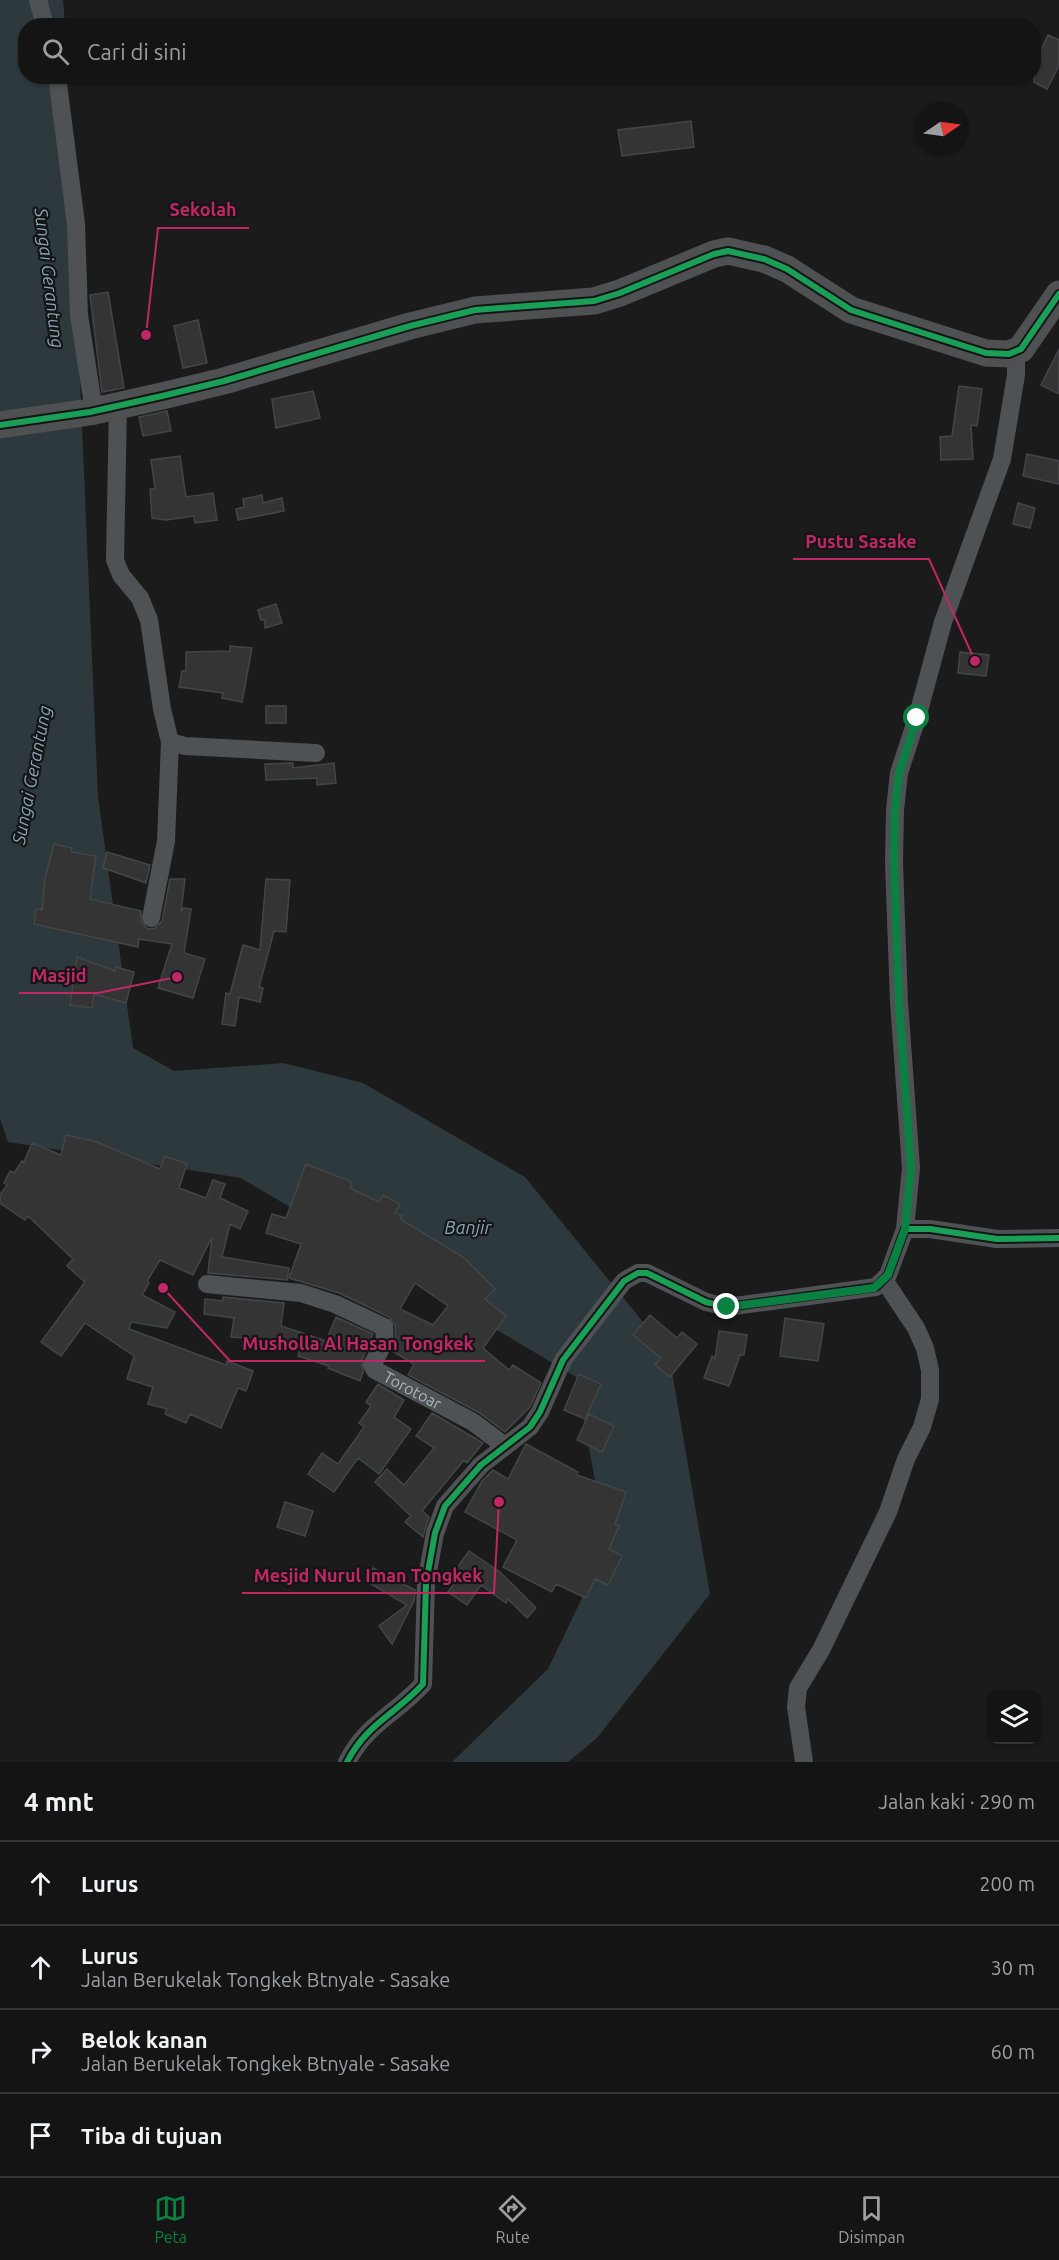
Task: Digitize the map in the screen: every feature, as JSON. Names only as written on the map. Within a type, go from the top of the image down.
[{"type":"street","points":[[38,0],[43,18]]},
{"type":"street","points":[[58,84],[76,224],[79,315],[101,409],[115,560],[121,575],[140,598],[149,620],[162,709],[170,742],[166,842],[151,918]]},
{"type":"street","points":[[0,425],[101,409],[224,381],[410,326],[475,310],[594,301],[620,293],[714,254],[728,251],[746,253],[787,269],[851,310],[966,349],[986,353],[1016,352],[1027,343],[1059,294]]},
{"type":"street","points":[[347,1762],[364,1734],[410,1698],[423,1684],[426,1583],[440,1516],[453,1493],[481,1465],[530,1427],[540,1412],[563,1360],[624,1281],[641,1273],[663,1279],[706,1302],[727,1307],[874,1288],[884,1280],[905,1229],[911,1152],[899,1002],[894,862],[895,810],[899,773],[946,612],[1002,459],[1016,375],[1016,352]]},
{"type":"street","points":[[170,742],[185,746],[316,753]]},
{"type":"street","points":[[905,1229],[930,1229],[997,1239],[1059,1238]]},
{"type":"street","points":[[804,1762],[797,1716],[798,1688],[822,1650],[888,1512],[906,1459],[922,1428],[930,1400],[930,1370],[925,1348],[916,1328],[884,1280]]},
{"type":"street","name":"Torotoar","points":[[207,1284],[301,1293],[335,1304],[384,1327],[385,1341],[372,1365],[375,1370],[473,1422],[505,1446]]},
{"type":"water","name":"Banjir","points":[[0,0],[63,0],[64,18],[18,18],[18,84],[67,84],[98,797],[133,1048],[174,1071],[283,1063],[363,1083],[525,1177],[669,1354],[710,1594],[597,1738],[568,1762],[452,1762],[548,1669],[607,1546],[576,1377],[241,1178],[8,1142],[0,1119]]},
{"type":"building","points":[[1048,35],[1059,40],[1059,66],[1047,89],[1038,84],[1041,84],[1041,50]]},
{"type":"building","points":[[691,121],[694,147],[622,156],[618,130]]},
{"type":"building","points":[[108,292],[124,388],[102,392],[90,295]]},
{"type":"building","points":[[198,320],[207,363],[183,368],[174,326]]},
{"type":"building","points":[[1059,349],[1059,394],[1041,385]]},
{"type":"building","points":[[959,386],[982,389],[977,426],[971,425],[973,459],[941,460],[940,437],[952,436]]},
{"type":"building","points":[[313,391],[320,418],[276,428],[272,399]]},
{"type":"building","points":[[167,411],[171,431],[143,436],[139,417]]},
{"type":"building","points":[[1027,454],[1059,461],[1059,484],[1023,476]]},
{"type":"building","points":[[180,456],[186,497],[213,493],[217,520],[195,523],[194,516],[166,520],[152,518],[150,489],[155,489],[151,460]]},
{"type":"building","points":[[262,495],[263,503],[282,498],[284,511],[238,520],[236,509],[244,507],[243,499]]},
{"type":"building","points":[[1018,503],[1035,508],[1030,528],[1013,524]]},
{"type":"building","points":[[276,604],[282,623],[265,628],[265,620],[261,620],[258,610]]},
{"type":"building","points":[[230,646],[252,648],[242,702],[222,698],[223,693],[179,687],[182,671],[186,671],[186,652],[230,651]]},
{"type":"building","points":[[960,652],[989,655],[986,676],[958,673]]},
{"type":"building","points":[[266,706],[286,706],[286,723],[266,723]]},
{"type":"building","points":[[293,763],[293,768],[334,763],[336,783],[317,785],[317,778],[266,780],[265,764]]},
{"type":"building","points":[[54,844],[72,848],[71,852],[96,856],[90,899],[141,911],[141,922],[148,929],[155,928],[162,921],[170,879],[185,879],[181,912],[183,908],[191,909],[184,953],[205,959],[193,998],[158,988],[172,944],[139,939],[138,947],[34,924],[36,909],[42,910],[45,878]]},
{"type":"building","points":[[107,852],[150,865],[146,883],[103,868]]},
{"type":"building","points":[[266,879],[290,880],[286,932],[274,931],[259,987],[263,988],[260,1002],[239,997],[235,1026],[222,1024],[226,993],[230,994],[243,945],[260,950]]},
{"type":"building","points":[[77,957],[115,971],[116,967],[134,972],[126,1003],[94,994],[92,1008],[70,1005]]},
{"type":"building","points":[[66,1135],[97,1142],[160,1169],[165,1156],[187,1164],[179,1188],[206,1198],[213,1180],[225,1184],[220,1198],[248,1211],[240,1229],[230,1224],[222,1257],[289,1268],[287,1280],[208,1273],[212,1237],[193,1275],[160,1260],[147,1281],[149,1283],[142,1295],[175,1312],[167,1328],[131,1322],[129,1329],[226,1365],[227,1361],[253,1371],[246,1391],[238,1388],[221,1428],[190,1414],[186,1423],[165,1414],[167,1409],[148,1404],[153,1387],[127,1379],[134,1356],[85,1323],[61,1356],[41,1342],[85,1282],[67,1266],[73,1259],[28,1216],[25,1220],[0,1203],[0,1195],[7,1185],[4,1183],[10,1171],[14,1173],[22,1161],[24,1162],[32,1143],[61,1155]]},
{"type":"building","points":[[306,1164],[352,1182],[350,1188],[379,1202],[383,1195],[400,1204],[395,1213],[402,1216],[400,1219],[463,1257],[495,1289],[485,1299],[506,1316],[483,1348],[509,1370],[513,1365],[541,1383],[530,1407],[505,1432],[478,1412],[408,1375],[414,1364],[392,1351],[396,1341],[395,1326],[389,1317],[339,1293],[289,1278],[301,1244],[266,1233],[272,1214],[286,1218]],"holes":[[[415,1283],[448,1306],[433,1325],[400,1309]]]},
{"type":"building","points":[[223,1297],[284,1303],[281,1326],[326,1341],[336,1317],[373,1334],[362,1360],[363,1372],[360,1381],[328,1368],[329,1366],[298,1356],[300,1350],[258,1339],[231,1337],[234,1318],[204,1314],[205,1299],[223,1301]]},
{"type":"building","points":[[650,1315],[677,1338],[682,1332],[697,1344],[670,1377],[655,1365],[661,1358],[633,1335]]},
{"type":"building","points":[[785,1318],[824,1324],[818,1361],[780,1356]]},
{"type":"building","points":[[719,1331],[747,1335],[744,1355],[740,1355],[729,1386],[704,1378],[712,1356],[715,1359]]},
{"type":"building","points":[[579,1374],[601,1384],[585,1419],[564,1410]]},
{"type":"building","points":[[378,1384],[404,1400],[394,1417],[411,1429],[379,1474],[358,1458],[334,1492],[308,1474],[322,1453],[338,1464],[364,1427],[359,1423],[371,1406],[366,1402]]},
{"type":"building","points":[[432,1413],[483,1443],[467,1463],[464,1460],[422,1511],[429,1517],[423,1537],[405,1522],[411,1516],[375,1482],[387,1469],[404,1485],[434,1448],[416,1436]]},
{"type":"building","points":[[589,1414],[614,1426],[602,1452],[577,1440]]},
{"type":"building","points":[[526,1444],[578,1472],[577,1475],[626,1492],[615,1524],[619,1526],[609,1549],[622,1556],[608,1585],[595,1579],[586,1598],[556,1584],[552,1592],[503,1567],[517,1540],[465,1512],[482,1481],[493,1470],[508,1479]]},
{"type":"building","points":[[285,1502],[313,1511],[305,1536],[277,1527]]},
{"type":"building","points":[[469,1551],[500,1572],[536,1608],[527,1618],[508,1599],[506,1603],[481,1585],[467,1605],[448,1592],[460,1576],[454,1572]]},
{"type":"building","points":[[373,1568],[415,1590],[414,1601],[392,1644],[379,1626],[407,1605],[366,1581]]},
{"type":"cycle path","points":[[0,425],[90,412],[224,381],[410,326],[475,310],[594,301],[620,293],[714,254],[728,251],[764,259],[787,269],[851,310],[986,353],[1009,354],[1021,349],[1059,294]]},
{"type":"cycle path","points":[[347,1762],[373,1728],[423,1684],[426,1583],[435,1533],[445,1506],[481,1465],[530,1427],[540,1412],[563,1360],[624,1281],[638,1273],[647,1273],[706,1302],[727,1307],[876,1287],[888,1275],[905,1229],[930,1229],[997,1239],[1059,1238]]},
{"type":"place","name":"Sekolah","points":[[146,335]]},
{"type":"place","name":"Pustu Sasake","points":[[975,661]]},
{"type":"place","name":"Masjid","points":[[177,977]]},
{"type":"place","name":"Musholla Al Hasan Tongkek","points":[[163,1288]]},
{"type":"place","name":"Mesjid Nurul Iman Tongkek","points":[[499,1502]]},
{"type":"route","points":[[727,1307],[874,1288],[888,1275],[896,1257],[905,1229],[911,1144],[899,1002],[894,862],[895,810],[903,756],[917,718]]},
{"type":"water label","name":"Sungai Gerantung","points":[[49,278]]},
{"type":"water label","name":"Sungai Gerantung","points":[[32,775]]}]
